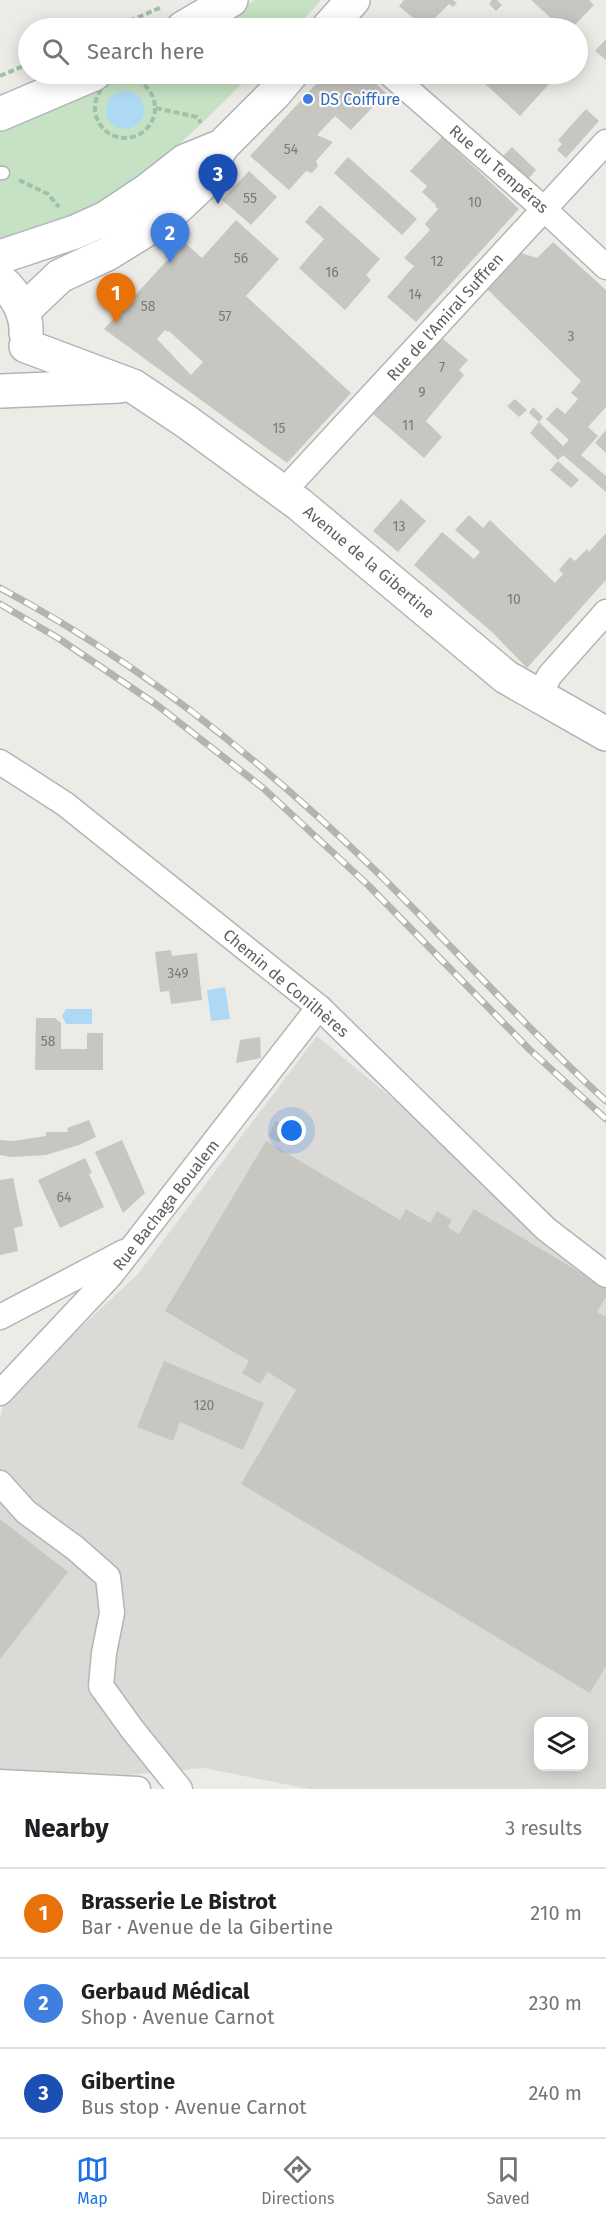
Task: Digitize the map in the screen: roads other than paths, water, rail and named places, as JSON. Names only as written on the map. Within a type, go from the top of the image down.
[{"type":"main road","points":[[175,16],[231,0]]},
{"type":"main road","points":[[0,114],[70,84]]},
{"type":"main road","points":[[22,311],[60,276],[107,254],[167,217],[200,186],[222,146],[283,84]]},
{"type":"main road","points":[[0,257],[75,232],[106,218],[148,190],[185,161],[222,146]]},
{"type":"main road","points":[[0,280],[11,290],[22,311],[27,328],[26,346],[18,370],[1,392]]},
{"type":"main road","name":"Avenue de la Gibertine","points":[[26,346],[133,386],[187,422],[283,492],[506,677],[606,734]]},
{"type":"main road","points":[[1,392],[133,386]]},
{"type":"street","name":"Rue du Tempéras","points":[[401,84],[544,209],[606,267]]},
{"type":"street","name":"Rue de l'Amiral Suffren","points":[[283,492],[606,142]]},
{"type":"street","points":[[538,696],[550,675],[606,612]]},
{"type":"street","name":"Chemin de Conilhères","points":[[0,762],[66,804],[319,1007],[546,1229],[606,1275]]},
{"type":"street","name":"Rue Bachaga Boualem","points":[[0,1393],[110,1276],[319,1007]]},
{"type":"street","points":[[0,1317],[132,1248]]},
{"type":"street","points":[[0,1483],[26,1512],[75,1548],[108,1577],[112,1613],[104,1653],[101,1686],[180,1789]]},
{"type":"street","points":[[0,1782],[138,1789]]},
{"type":"water","points":[[125,91],[139,96],[144,110],[139,124],[125,129],[111,124],[106,110],[111,96]]},
{"type":"water","points":[[225,987],[230,1019],[211,1021],[207,990]]},
{"type":"water","points":[[66,1009],[92,1009],[92,1024],[66,1024],[62,1016]]},
{"type":"railway","points":[[0,588],[52,617],[152,682],[292,793],[379,874],[548,1046],[606,1101]]},
{"type":"railway","points":[[0,604],[58,638],[157,705],[263,788],[368,885],[530,1050],[606,1119]]},
{"type":"place","name":"DS Coiffure","points":[[308,99]]},
{"type":"place","name":"Gibertine","points":[[218,204]]},
{"type":"place","name":"Gerbaud Médical","points":[[170,263]]},
{"type":"place","name":"Brasserie Le Bistrot","points":[[116,323]]}]
